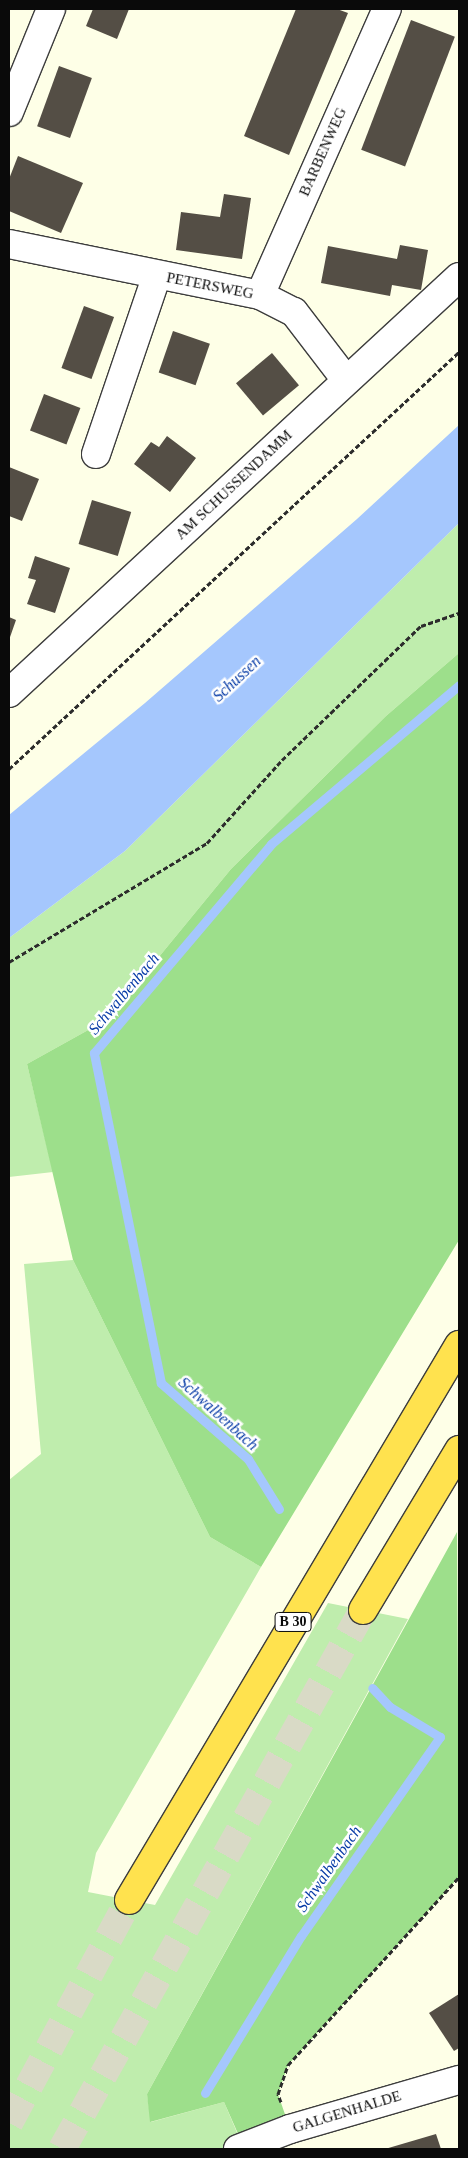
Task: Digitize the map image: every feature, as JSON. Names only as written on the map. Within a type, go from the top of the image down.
[{"type":"highway","name":"B 30","points":[[129,1900],[459,1345]]},
{"type":"highway","points":[[363,1610],[459,1450]]},
{"type":"street","points":[[9,112],[51,9]]},
{"type":"street","name":"BARBENWEG","points":[[260,295],[387,9]]},
{"type":"street","name":"PETERSWEG","points":[[9,244],[260,295],[294,312],[346,380]]},
{"type":"street","name":"PETERSWEG","points":[[96,454],[157,275]]},
{"type":"street","name":"AM SCHUSSENDAMM","points":[[9,693],[459,277]]},
{"type":"street","name":"GALGENHALDE","points":[[238,2149],[290,2129],[459,2080]]},
{"type":"path","points":[[9,769],[459,352]]},
{"type":"path","points":[[9,962],[207,843],[282,760],[421,626],[459,613]]},
{"type":"path","points":[[290,2129],[278,2094],[288,2065],[459,1876]]},
{"type":"green space","points":[[459,523],[459,653],[386,716],[231,869],[108,1019],[27,1064],[53,1172],[9,1177],[9,938],[125,851]]},
{"type":"green space","points":[[459,653],[459,1240],[261,1567],[210,1537],[73,1260],[27,1064],[108,1019],[231,869],[386,716]]},
{"type":"green space","points":[[73,1260],[210,1537],[261,1567],[96,1853],[88,1892],[155,1905],[328,1603],[408,1619],[147,2094],[151,2122],[224,2102],[244,2149],[9,2149],[9,1480],[41,1454],[24,1264]]},
{"type":"green space","points":[[457,1532],[459,1877],[288,2065],[278,2094],[290,2129],[243,2145],[224,2102],[150,2122],[147,2094]]},
{"type":"water","name":"Schussen","points":[[459,425],[459,523],[125,851],[9,938],[9,815],[145,703],[357,519]]},
{"type":"building","points":[[93,9],[129,9],[117,39],[86,26]]},
{"type":"building","points":[[296,9],[337,9],[348,13],[289,155],[244,136]]},
{"type":"building","points":[[411,20],[455,37],[405,167],[361,150]]},
{"type":"building","points":[[59,66],[92,78],[70,138],[37,126]]},
{"type":"building","points":[[18,156],[83,183],[61,233],[9,211],[9,179]]},
{"type":"building","points":[[224,194],[251,198],[242,259],[176,250],[181,212],[220,217]]},
{"type":"building","points":[[400,245],[428,250],[421,290],[392,285],[390,296],[321,283],[328,246],[397,259]]},
{"type":"building","points":[[84,306],[114,317],[91,379],[61,368]]},
{"type":"building","points":[[173,331],[210,344],[196,385],[159,373]]},
{"type":"building","points":[[272,353],[299,385],[263,415],[236,383]]},
{"type":"building","points":[[44,394],[80,408],[66,444],[30,430]]},
{"type":"building","points":[[167,436],[196,458],[170,492],[134,464],[151,442],[159,447]]},
{"type":"building","points":[[9,467],[39,479],[22,521],[9,516]]},
{"type":"building","points":[[92,500],[131,512],[118,556],[79,544]]},
{"type":"building","points":[[35,556],[70,568],[55,613],[27,604],[36,580],[28,578]]},
{"type":"building","points":[[9,617],[16,620],[9,640]]},
{"type":"building","points":[[459,1994],[459,2048],[454,2051],[429,2013]]},
{"type":"building","points":[[436,2134],[441,2149],[385,2149]]},
{"type":"waterway","name":"Schwalbenbach","points":[[279,1509],[248,1459],[161,1383],[94,1053],[271,844],[459,685]]},
{"type":"waterway","name":"Schwalbenbach","points":[[205,2093],[301,1936],[440,1737],[390,1707],[372,1688]]},
{"type":"tunnel","points":[[62,2149],[363,1610]]},
{"type":"tunnel","points":[[9,2123],[129,1900]]}]
